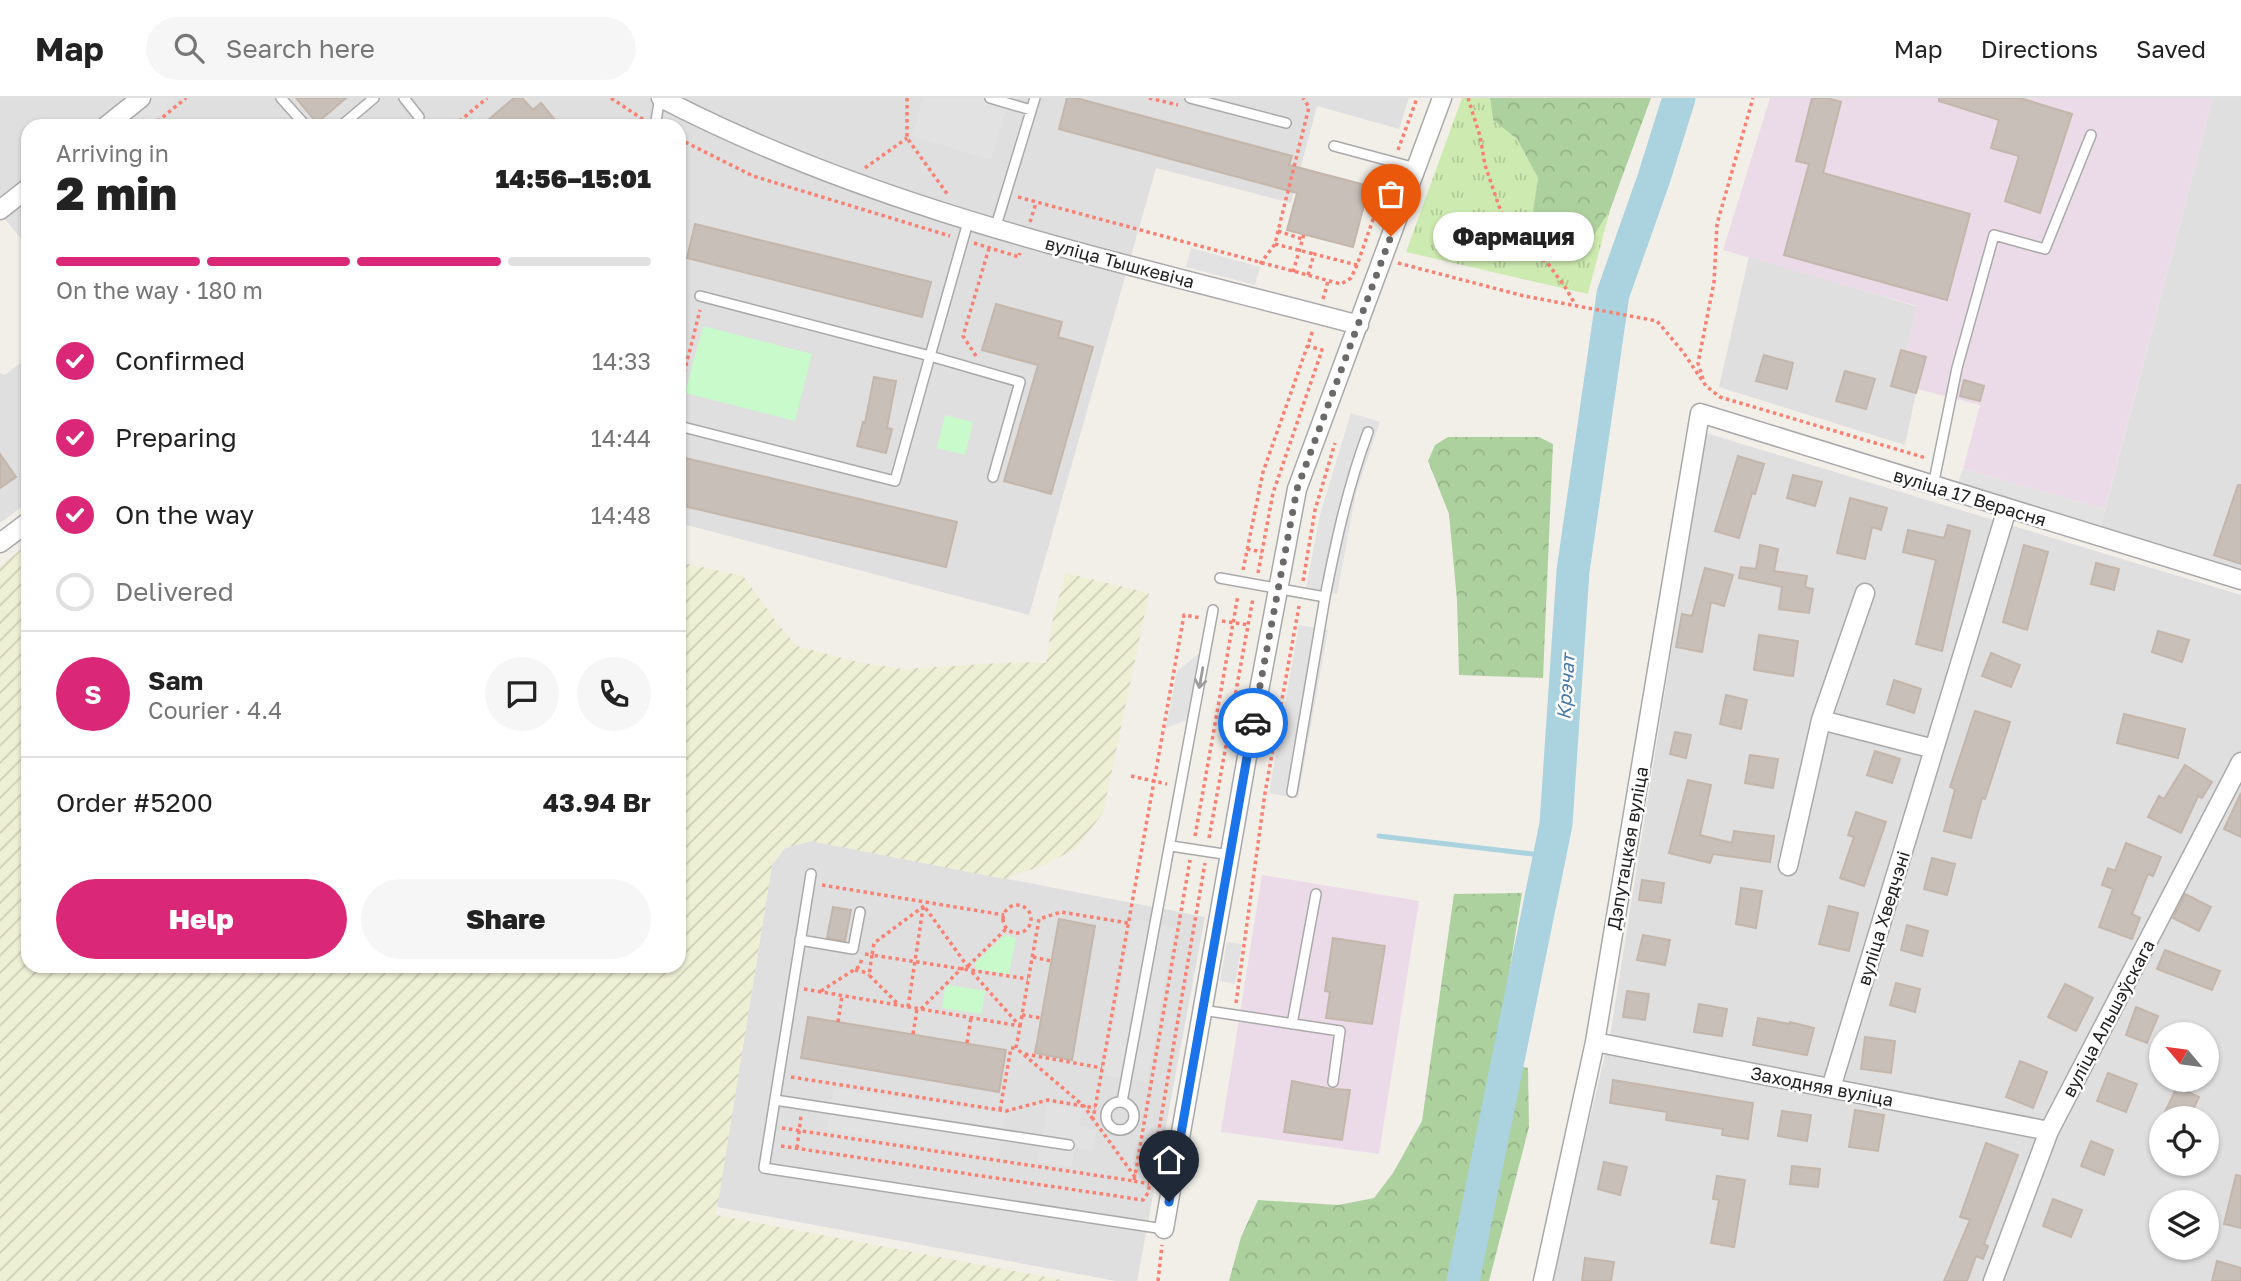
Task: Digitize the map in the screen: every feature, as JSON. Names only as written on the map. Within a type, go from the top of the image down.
[{"type":"street","points":[[115,119],[141,98]]},
{"type":"street","name":"вуліца Тышкевіча","points":[[661,98],[712,124],[845,180],[961,219],[1359,325]]},
{"type":"street","points":[[1164,1229],[1297,489],[1442,98]]},
{"type":"street","points":[[0,210],[21,194]]},
{"type":"street","name":"вуліца 17 Верасня","points":[[1700,413],[2241,580]]},
{"type":"street","name":"Дэпутацкая вуліца","points":[[1543,1281],[1595,1042],[1700,413]]},
{"type":"street","name":"вуліца Хведчэні","points":[[1831,1088],[2007,509]]},
{"type":"street","points":[[0,543],[21,527]]},
{"type":"street","points":[[1788,866],[1821,720],[1865,593]]},
{"type":"street","points":[[1821,720],[1934,749]]},
{"type":"street","name":"вуліца Альшэўскага","points":[[1993,1281],[2049,1131],[2241,762]]},
{"type":"street","name":"Заходняя вуліца","points":[[1595,1042],[2049,1131]]},
{"type":"lane","points":[[281,98],[300,119]]},
{"type":"lane","points":[[349,119],[374,98]]},
{"type":"lane","points":[[404,98],[419,117]]},
{"type":"lane","points":[[656,119],[661,98]]},
{"type":"lane","points":[[990,98],[1031,110]]},
{"type":"lane","points":[[995,229],[1035,98]]},
{"type":"lane","points":[[1190,98],[1286,123]]},
{"type":"lane","points":[[1933,486],[1957,368],[1994,235],[2045,249],[2091,135]]},
{"type":"lane","points":[[1334,146],[1416,168]]},
{"type":"lane","points":[[686,428],[895,481],[963,240],[961,219]]},
{"type":"lane","points":[[701,296],[1020,382],[993,477]]},
{"type":"lane","points":[[1292,792],[1337,532],[1354,469],[1368,432]]},
{"type":"lane","points":[[1220,578],[1325,597]]},
{"type":"lane","points":[[1122,1102],[1213,615]]},
{"type":"lane","points":[[1171,846],[1230,855]]},
{"type":"lane","points":[[810,878],[764,1168],[1164,1229]]},
{"type":"lane","points":[[1292,1024],[1316,894]]},
{"type":"lane","points":[[800,940],[853,949],[860,912]]},
{"type":"lane","points":[[1202,1010],[1340,1031],[1333,1082]]},
{"type":"lane","points":[[775,1100],[1069,1146]]},
{"type":"path","points":[[160,119],[186,98]]},
{"type":"path","points":[[462,119],[487,98]]},
{"type":"path","points":[[611,98],[644,119]]},
{"type":"path","points":[[907,98],[907,138],[961,219]]},
{"type":"path","points":[[1260,264],[1275,244],[1309,107],[1303,98]]},
{"type":"path","points":[[1468,98],[1480,136],[1485,166],[1501,212],[1521,239],[1549,265],[1574,304]]},
{"type":"path","points":[[1706,386],[1698,363],[1714,282],[1717,224],[1753,98]]},
{"type":"path","points":[[845,180],[907,138]]},
{"type":"path","points":[[686,143],[753,176],[1019,257]]},
{"type":"path","points":[[1006,194],[1341,284],[1351,278],[1362,254],[1524,296],[1657,321],[1683,352],[1706,386],[1720,397],[1938,462]]},
{"type":"path","points":[[1278,231],[1303,237],[1293,272]]},
{"type":"path","points":[[1275,244],[1357,265]]},
{"type":"path","points":[[986,372],[963,336],[989,248]]},
{"type":"path","points":[[1308,275],[1314,254]]},
{"type":"path","points":[[1134,1179],[1240,583],[1263,472],[1328,281]]},
{"type":"path","points":[[686,362],[701,296]]},
{"type":"path","points":[[768,1144],[1140,1201],[1146,1197],[1273,493],[1322,350],[1308,346]]},
{"type":"path","points":[[1234,1015],[1265,793],[1315,510],[1336,440]]},
{"type":"path","points":[[1093,1119],[1184,615],[1213,615]]},
{"type":"path","points":[[810,878],[924,904],[1004,915]]},
{"type":"path","points":[[869,975],[874,943],[924,904]]},
{"type":"path","points":[[908,1007],[924,904]]},
{"type":"path","points":[[924,904],[969,969],[1020,1026]]},
{"type":"path","points":[[1018,905],[1028,909],[1032,920],[1022,932],[1017,933],[1004,924],[1004,915],[1008,908],[1018,905]]},
{"type":"path","points":[[1032,920],[1062,912],[1128,923]]},
{"type":"path","points":[[1016,1048],[1040,919]]},
{"type":"path","points":[[969,969],[1007,928]]},
{"type":"path","points":[[864,942],[874,943]]},
{"type":"path","points":[[819,992],[858,969],[863,954],[1028,979]]},
{"type":"path","points":[[1032,957],[1051,961]]},
{"type":"path","points":[[858,969],[869,975],[899,1005]]},
{"type":"path","points":[[914,1034],[919,1009],[961,969]]},
{"type":"path","points":[[802,989],[1020,1026]]},
{"type":"path","points":[[838,1021],[842,996]]},
{"type":"path","points":[[1021,1014],[1041,1018]]},
{"type":"path","points":[[967,1043],[971,1017]]},
{"type":"path","points":[[1000,1110],[1011,1048],[1016,1048]]},
{"type":"path","points":[[1016,1048],[1085,1107],[1134,1179]]},
{"type":"path","points":[[1022,1053],[1102,1069]]},
{"type":"path","points":[[779,1074],[1006,1111],[1048,1100],[1095,1108]]},
{"type":"path","points":[[771,1127],[1134,1179],[1149,1184]]},
{"type":"path","points":[[1158,1281],[1164,1229]]},
{"type":"shaded area","points":[[0,98],[1409,98],[1399,129],[1317,106],[1291,203],[1156,168],[1029,615],[686,525],[686,119],[21,119],[21,238],[0,213]]},
{"type":"shaded area","points":[[151,98],[173,98],[176,102],[154,119],[124,119]]},
{"type":"shaded area","points":[[923,98],[1010,98],[991,160],[912,136]]},
{"type":"shaded area","points":[[1770,98],[2213,98],[2105,509],[1963,469],[1980,405],[1917,389],[1906,352],[1917,306],[1723,250]]},
{"type":"shaded area","points":[[2213,98],[2241,98],[2241,573],[2100,529]]},
{"type":"shaded area","points":[[1191,248],[1260,267],[1255,285],[1186,267]]},
{"type":"shaded area","points":[[1749,256],[1918,307],[1906,351],[1916,393],[1905,445],[1719,387]]},
{"type":"shaded area","points":[[21,362],[21,507],[0,523],[0,373],[5,375]]},
{"type":"shaded area","points":[[1351,413],[1380,422],[1356,493],[1337,594],[1306,587],[1320,515]]},
{"type":"shaded area","points":[[1706,433],[2241,595],[2241,1281],[1551,1281],[1611,1030]]},
{"type":"shaded area","points":[[1963,469],[2105,509],[2100,529],[1958,482]]},
{"type":"shaded area","points":[[1299,625],[1328,630],[1298,798],[1269,793]]},
{"type":"shaded area","points":[[1201,652],[1189,719],[1166,728],[1177,671]]},
{"type":"shaded area","points":[[811,841],[1205,917],[1137,1281],[1116,1281],[717,1207],[772,865],[785,848]]},
{"type":"shaded area","points":[[1262,875],[1419,901],[1379,1154],[1221,1132]]},
{"type":"shaded area","points":[[1133,919],[1175,927],[1147,1082],[1104,1075]]},
{"type":"shaded area","points":[[1227,942],[1242,944],[1235,984],[1220,981]]},
{"type":"shaded area","points":[[834,1088],[1006,1114],[999,1157],[827,1130]]},
{"type":"shaded area","points":[[1048,1104],[1082,1109],[1079,1126],[1097,1130],[1093,1151],[1075,1148],[1071,1167],[1038,1162]]},
{"type":"green space","points":[[1462,98],[1490,98],[1493,120],[1517,139],[1538,178],[1533,212],[1542,228],[1562,244],[1588,245],[1610,210],[1588,294],[1406,252]]},
{"type":"green space","points":[[1490,98],[1651,98],[1610,210],[1588,245],[1562,245],[1542,228],[1533,211],[1538,178],[1517,139],[1493,120]]},
{"type":"green space","points":[[703,326],[812,354],[795,421],[686,393]]},
{"type":"green space","points":[[945,415],[973,422],[965,455],[937,448]]},
{"type":"green space","points":[[1448,437],[1539,437],[1553,444],[1543,678],[1459,675],[1457,600],[1449,514],[1428,461],[1435,445]]},
{"type":"green space","points":[[21,550],[21,973],[686,973],[686,564],[743,576],[797,646],[857,662],[903,669],[1046,663],[1053,618],[1066,573],[1149,593],[1103,813],[1075,849],[1044,865],[1004,879],[811,841],[785,848],[772,865],[716,1215],[1068,1281],[0,1281],[0,566]]},
{"type":"green space","points":[[1522,893],[1495,1061],[1528,1068],[1529,1127],[1489,1281],[1229,1281],[1241,1237],[1258,1200],[1338,1205],[1374,1198],[1393,1173],[1422,1121],[1454,894]]},
{"type":"green space","points":[[1005,935],[1016,938],[1009,974],[975,969],[976,962]]},
{"type":"green space","points":[[948,985],[985,991],[981,1014],[942,1008],[945,988]]},
{"type":"building","points":[[296,98],[346,98],[322,119],[314,119]]},
{"type":"building","points":[[514,98],[522,98],[533,110],[541,103],[554,119],[489,119]]},
{"type":"building","points":[[1067,98],[1076,98],[1292,156],[1289,165],[1369,186],[1353,247],[1287,230],[1297,193],[1059,129]]},
{"type":"building","points":[[1812,98],[1841,102],[1823,173],[1970,214],[1947,300],[1784,255],[1809,164],[1796,161]]},
{"type":"building","points":[[1939,98],[2020,98],[2072,114],[2040,213],[2005,201],[2019,156],[1991,148],[1999,120],[1939,101]]},
{"type":"building","points":[[695,224],[931,282],[922,317],[687,258]]},
{"type":"building","points":[[996,304],[1062,322],[1058,337],[1093,347],[1051,494],[1004,481],[1038,365],[982,350]]},
{"type":"building","points":[[1901,350],[1926,357],[1916,393],[1891,386]]},
{"type":"building","points":[[1764,355],[1793,363],[1787,389],[1756,381]]},
{"type":"building","points":[[1845,371],[1875,379],[1866,409],[1836,401]]},
{"type":"building","points":[[874,377],[896,381],[887,428],[892,429],[886,453],[857,446],[863,422],[865,423]]},
{"type":"building","points":[[1964,380],[1984,386],[1980,401],[1960,396]]},
{"type":"building","points":[[0,454],[16,477],[0,488]]},
{"type":"building","points":[[1738,456],[1764,464],[1739,538],[1715,531]]},
{"type":"building","points":[[686,458],[957,522],[946,567],[686,507]]},
{"type":"building","points":[[1793,475],[1822,482],[1815,506],[1787,498]]},
{"type":"building","points":[[2238,485],[2241,485],[2241,564],[2214,555]]},
{"type":"building","points":[[1850,498],[1887,508],[1881,530],[1872,527],[1865,559],[1837,553]]},
{"type":"building","points":[[1948,525],[1970,531],[1942,651],[1916,644],[1936,560],[1903,552],[1908,530],[1944,538]]},
{"type":"building","points":[[1760,545],[1778,549],[1774,571],[1807,576],[1805,587],[1813,589],[1809,613],[1779,609],[1782,587],[1739,578],[1741,567],[1756,569]]},
{"type":"building","points":[[2024,545],[2048,552],[2027,630],[2003,622]]},
{"type":"building","points":[[2096,563],[2119,569],[2114,590],[2091,584]]},
{"type":"building","points":[[1705,568],[1733,575],[1724,606],[1711,602],[1702,652],[1676,647],[1682,614],[1692,616]]},
{"type":"building","points":[[2158,631],[2189,640],[2182,662],[2152,652]]},
{"type":"building","points":[[1759,635],[1798,641],[1793,676],[1754,670]]},
{"type":"building","points":[[1991,653],[2020,665],[2011,687],[1982,676]]},
{"type":"building","points":[[1894,680],[1921,689],[1914,713],[1887,704]]},
{"type":"building","points":[[1726,695],[1747,700],[1741,729],[1720,724]]},
{"type":"building","points":[[1975,711],[2010,722],[1985,799],[1982,798],[1971,838],[1944,831],[1955,789],[1950,787]]},
{"type":"building","points":[[2124,714],[2185,729],[2178,758],[2117,743]]},
{"type":"building","points":[[1675,732],[1691,735],[1686,758],[1670,754]]},
{"type":"building","points":[[1875,751],[1900,759],[1892,783],[1867,775]]},
{"type":"building","points":[[1750,755],[1778,759],[1773,788],[1745,783]]},
{"type":"building","points":[[2185,765],[2212,782],[2202,798],[2198,796],[2181,833],[2148,817],[2159,796],[2164,799]]},
{"type":"building","points":[[1688,780],[1711,785],[1700,835],[1732,843],[1734,831],[1774,836],[1770,862],[1713,854],[1710,863],[1669,853]]},
{"type":"building","points":[[2241,793],[2241,837],[2224,829]]},
{"type":"building","points":[[1856,812],[1886,822],[1864,886],[1840,878],[1854,837],[1848,835]]},
{"type":"building","points":[[2126,843],[2161,857],[2153,876],[2148,874],[2132,914],[2140,918],[2132,939],[2099,927],[2113,889],[2102,885],[2108,868],[2115,871]]},
{"type":"building","points":[[1932,858],[1955,864],[1947,895],[1924,889]]},
{"type":"building","points":[[1642,880],[1664,883],[1661,903],[1639,900]]},
{"type":"building","points":[[1741,888],[1762,891],[1756,928],[1736,924]]},
{"type":"building","points":[[2185,894],[2211,907],[2199,931],[2173,918]]},
{"type":"building","points":[[1829,906],[1858,913],[1849,951],[1819,944]]},
{"type":"building","points":[[833,907],[851,910],[845,941],[827,938]]},
{"type":"building","points":[[1059,919],[1095,926],[1072,1060],[1035,1053]]},
{"type":"building","points":[[1907,925],[1928,931],[1922,956],[1901,950]]},
{"type":"building","points":[[1643,935],[1670,940],[1665,965],[1637,960]]},
{"type":"building","points":[[1333,938],[1385,946],[1372,1024],[1326,1018],[1330,992],[1325,991]]},
{"type":"building","points":[[2165,950],[2220,971],[2212,990],[2157,969]]},
{"type":"building","points":[[1896,983],[1920,989],[1915,1012],[1890,1005]]},
{"type":"building","points":[[2065,984],[2093,998],[2076,1031],[2048,1017]]},
{"type":"building","points":[[1627,991],[1649,994],[1645,1020],[1623,1017]]},
{"type":"building","points":[[1699,1004],[1727,1009],[1722,1036],[1694,1032]]},
{"type":"building","points":[[2136,1007],[2158,1016],[2156,1022],[2149,1022],[2147,1043],[2126,1035]]},
{"type":"building","points":[[808,1017],[1006,1050],[999,1092],[801,1058]]},
{"type":"building","points":[[1758,1018],[1814,1028],[1807,1055],[1753,1045]]},
{"type":"building","points":[[1865,1037],[1895,1041],[1891,1073],[1861,1069]]},
{"type":"building","points":[[2020,1061],[2047,1072],[2033,1108],[2006,1097]]},
{"type":"building","points":[[2108,1073],[2137,1084],[2126,1112],[2097,1101]]},
{"type":"building","points":[[1613,1080],[1753,1103],[1748,1139],[1722,1135],[1723,1129],[1666,1120],[1667,1112],[1610,1103]]},
{"type":"building","points":[[1292,1081],[1350,1090],[1342,1140],[1284,1132]]},
{"type":"building","points":[[2175,1092],[2188,1092],[2199,1097],[2195,1106],[2168,1106]]},
{"type":"building","points":[[1855,1110],[1884,1115],[1878,1151],[1849,1147]]},
{"type":"building","points":[[1782,1111],[1811,1115],[1807,1141],[1778,1136]]},
{"type":"building","points":[[2091,1141],[2113,1150],[2104,1175],[2081,1166]]},
{"type":"building","points":[[1986,1143],[2018,1155],[1984,1244],[1988,1246],[1983,1259],[1976,1256],[1967,1281],[1944,1281],[1970,1220],[1960,1217]]},
{"type":"building","points":[[1604,1162],[1627,1167],[1620,1195],[1598,1189]]},
{"type":"building","points":[[1792,1166],[1820,1169],[1818,1187],[1790,1184]]},
{"type":"building","points":[[2236,1175],[2241,1176],[2241,1228],[2224,1224]]},
{"type":"building","points":[[1717,1176],[1745,1180],[1734,1247],[1711,1243],[1719,1200],[1713,1199]]},
{"type":"building","points":[[2053,1199],[2082,1210],[2071,1237],[2043,1226]]},
{"type":"building","points":[[1585,1258],[1614,1262],[1611,1281],[1582,1281]]},
{"type":"building","points":[[2217,1261],[2241,1268],[2241,1281],[2212,1281]]},
{"type":"waterway","name":"Крэчат","points":[[1463,1281],[1556,824],[1573,571],[1613,294],[1679,98]]},
{"type":"waterway","points":[[1379,836],[1549,856]]},
{"type":"way so far","points":[[1253,723],[1297,489],[1391,236]]},
{"type":"place","name":"Фармация","points":[[1391,236]]},
{"type":"route","points":[[1169,1202],[1253,723]]}]
